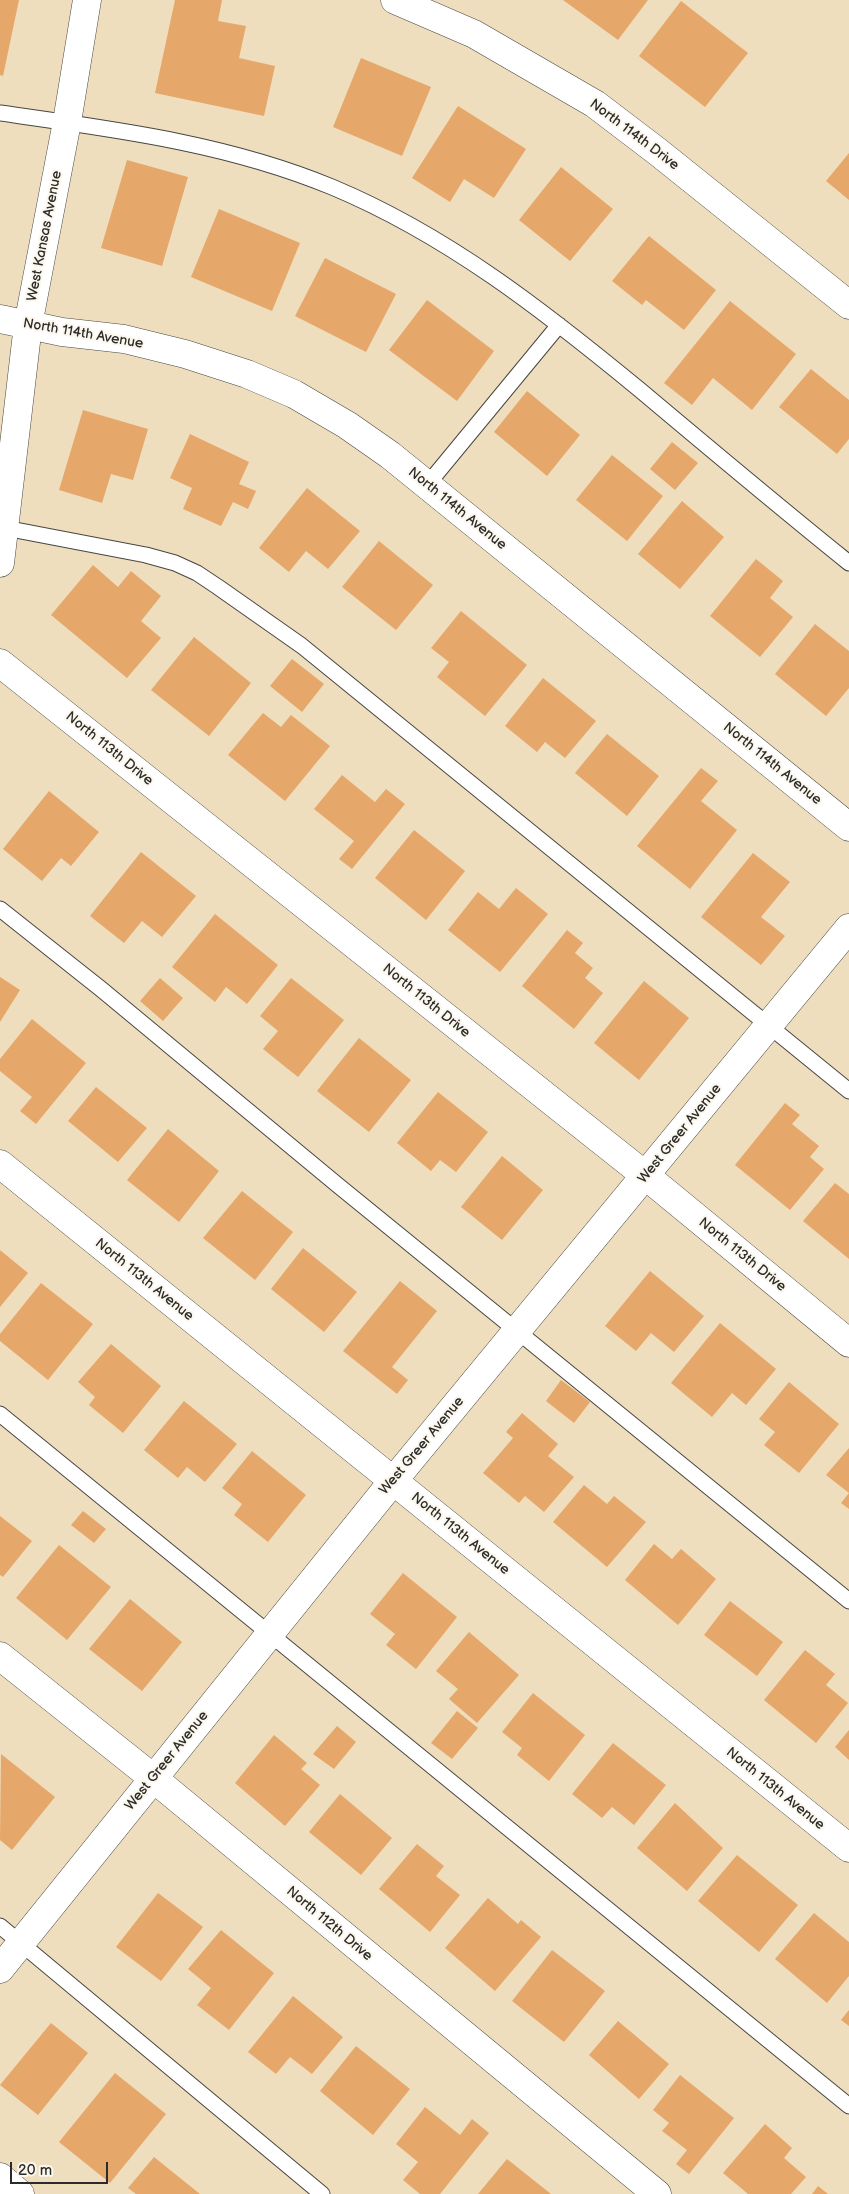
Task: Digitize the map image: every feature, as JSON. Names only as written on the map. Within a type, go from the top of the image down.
[{"type":"street","name":"West Kansas Avenue","points":[[0,562],[28,325],[67,122],[87,0]]},
{"type":"street","name":"North 114th Drive","points":[[396,0],[474,34],[595,104],[849,305]]},
{"type":"street","name":"North 114th Avenue","points":[[0,319],[124,339],[185,354],[247,374],[294,394],[347,425],[427,485],[849,827]]},
{"type":"street","name":"North 113th Drive","points":[[0,663],[646,1176],[849,1343]]},
{"type":"street","name":"West Greer Avenue","points":[[0,1969],[393,1481],[849,928]]},
{"type":"street","name":"North 113th Avenue","points":[[0,1164],[849,1848]]},
{"type":"street","name":"North 112th Drive","points":[[0,1656],[153,1778],[657,2194]]},
{"type":"street","points":[[0,2177],[20,2194]]},
{"type":"lane","points":[[0,113],[67,122],[215,148],[330,186],[408,223],[457,251],[514,290],[849,563]]},
{"type":"lane","points":[[427,485],[559,325]]},
{"type":"lane","points":[[5,528],[146,554],[198,573],[302,646],[849,1092]]},
{"type":"lane","points":[[0,909],[101,989],[517,1332],[849,1601]]},
{"type":"lane","points":[[0,1414],[849,2106]]},
{"type":"lane","points":[[0,1926],[322,2194]]},
{"type":"building","points":[[0,0],[19,0],[3,76],[0,75]]},
{"type":"building","points":[[175,0],[222,0],[218,21],[246,26],[239,58],[275,66],[264,116],[155,93]]},
{"type":"building","points":[[563,0],[648,0],[618,40]]},
{"type":"building","points":[[681,1],[748,53],[705,107],[639,56]]},
{"type":"building","points":[[361,58],[431,87],[402,156],[333,127]]},
{"type":"building","points":[[458,106],[526,149],[494,198],[464,179],[450,202],[412,178]]},
{"type":"building","points":[[849,153],[849,200],[826,181]]},
{"type":"building","points":[[127,160],[188,177],[162,266],[101,248]]},
{"type":"building","points":[[561,167],[613,209],[570,261],[519,220]]},
{"type":"building","points":[[219,209],[300,243],[272,311],[191,277]]},
{"type":"building","points":[[649,236],[716,290],[684,330],[646,300],[642,305],[612,281]]},
{"type":"building","points":[[325,258],[396,294],[366,352],[295,316]]},
{"type":"building","points":[[427,300],[494,351],[457,401],[389,350]]},
{"type":"building","points":[[730,301],[796,354],[752,410],[713,378],[692,405],[664,383]]},
{"type":"building","points":[[811,369],[849,400],[849,439],[837,454],[779,407]]},
{"type":"building","points":[[527,391],[580,435],[547,476],[494,432]]},
{"type":"building","points":[[83,410],[148,429],[133,480],[111,474],[102,503],[59,490]]},
{"type":"building","points":[[190,434],[249,462],[239,484],[256,491],[248,509],[233,502],[221,526],[183,509],[192,488],[170,478]]},
{"type":"building","points":[[672,442],[698,463],[675,490],[650,469]]},
{"type":"building","points":[[612,455],[663,496],[627,541],[576,500]]},
{"type":"building","points":[[307,488],[360,531],[328,569],[306,551],[289,572],[259,548]]},
{"type":"building","points":[[682,501],[724,537],[680,589],[638,554]]},
{"type":"building","points":[[379,541],[433,585],[396,630],[342,587]]},
{"type":"building","points":[[756,559],[783,581],[770,598],[793,617],[760,657],[710,616]]},
{"type":"building","points":[[93,565],[118,587],[131,571],[161,596],[141,621],[161,638],[127,678],[51,615]]},
{"type":"building","points":[[461,611],[527,665],[485,716],[437,677],[449,662],[431,648]]},
{"type":"building","points":[[815,624],[849,651],[849,688],[826,716],[775,674]]},
{"type":"building","points":[[194,637],[251,683],[209,736],[151,690]]},
{"type":"building","points":[[292,659],[324,684],[302,712],[270,686]]},
{"type":"building","points":[[543,678],[596,721],[565,758],[545,742],[537,752],[505,726]]},
{"type":"building","points":[[263,713],[281,727],[291,715],[330,746],[285,801],[228,755]]},
{"type":"building","points":[[607,734],[659,776],[627,816],[575,773]]},
{"type":"building","points":[[701,768],[718,781],[701,801],[737,830],[690,889],[637,846]]},
{"type":"building","points":[[342,775],[375,802],[386,789],[405,804],[352,869],[339,859],[354,841],[314,809]]},
{"type":"building","points":[[49,791],[99,832],[71,866],[61,858],[42,881],[3,849]]},
{"type":"building","points":[[414,830],[465,871],[426,920],[375,878]]},
{"type":"building","points":[[141,852],[196,896],[162,937],[142,921],[124,943],[90,916]]},
{"type":"building","points":[[753,853],[790,882],[761,917],[785,936],[761,965],[701,917]]},
{"type":"building","points":[[516,888],[548,914],[500,972],[448,930],[478,892],[499,909]]},
{"type":"building","points":[[215,914],[278,965],[247,1004],[226,987],[215,1002],[172,967]]},
{"type":"building","points":[[567,930],[583,943],[575,953],[593,968],[585,978],[603,993],[574,1029],[522,986]]},
{"type":"building","points":[[0,977],[20,990],[0,1022]]},
{"type":"building","points":[[160,978],[183,998],[163,1021],[140,1001]]},
{"type":"building","points":[[291,978],[344,1020],[298,1077],[263,1049],[278,1031],[260,1016]]},
{"type":"building","points":[[644,981],[689,1018],[639,1080],[594,1043]]},
{"type":"building","points":[[32,1019],[86,1063],[36,1124],[20,1111],[32,1097],[0,1071],[0,1059]]},
{"type":"building","points":[[359,1038],[411,1080],[369,1132],[317,1091]]},
{"type":"building","points":[[96,1087],[147,1128],[118,1162],[68,1121]]},
{"type":"building","points":[[438,1092],[488,1132],[456,1172],[440,1160],[431,1171],[397,1143]]},
{"type":"building","points":[[785,1103],[800,1115],[792,1124],[819,1146],[810,1157],[824,1169],[790,1210],[735,1165]]},
{"type":"building","points":[[168,1129],[219,1171],[179,1222],[127,1180]]},
{"type":"building","points":[[502,1156],[543,1190],[502,1240],[461,1207]]},
{"type":"building","points":[[835,1183],[849,1194],[849,1259],[803,1221]]},
{"type":"building","points":[[242,1191],[293,1232],[255,1280],[203,1238]]},
{"type":"building","points":[[303,1248],[357,1292],[324,1332],[271,1289]]},
{"type":"building","points":[[0,1250],[28,1273],[0,1307]]},
{"type":"building","points":[[650,1271],[704,1316],[674,1352],[651,1333],[636,1351],[605,1326]]},
{"type":"building","points":[[400,1281],[437,1311],[392,1367],[408,1380],[397,1394],[343,1351]]},
{"type":"building","points":[[41,1283],[93,1324],[48,1380],[0,1341],[0,1334]]},
{"type":"building","points":[[720,1323],[776,1369],[746,1405],[732,1393],[712,1417],[671,1383]]},
{"type":"building","points":[[111,1344],[161,1386],[123,1433],[89,1405],[95,1397],[78,1382]]},
{"type":"building","points":[[561,1380],[590,1402],[574,1423],[546,1401]]},
{"type":"building","points":[[789,1382],[839,1424],[799,1473],[764,1445],[775,1432],[759,1419]]},
{"type":"building","points":[[184,1401],[237,1444],[205,1482],[187,1467],[178,1478],[144,1450]]},
{"type":"building","points":[[522,1413],[558,1444],[548,1456],[574,1477],[544,1512],[525,1496],[519,1503],[483,1473],[513,1438],[506,1432]]},
{"type":"building","points":[[849,1448],[849,1493],[826,1475]]},
{"type":"building","points":[[252,1451],[306,1495],[268,1542],[234,1515],[242,1504],[222,1488]]},
{"type":"building","points":[[584,1485],[607,1504],[614,1496],[646,1522],[607,1567],[553,1522]]},
{"type":"building","points":[[849,1493],[849,1509],[841,1503]]},
{"type":"building","points":[[83,1511],[106,1529],[94,1543],[71,1525]]},
{"type":"building","points":[[0,1516],[32,1541],[3,1577],[0,1575]]},
{"type":"building","points":[[654,1544],[672,1559],[681,1549],[716,1579],[678,1625],[625,1580]]},
{"type":"building","points":[[59,1545],[111,1587],[67,1640],[16,1598]]},
{"type":"building","points":[[403,1573],[457,1617],[416,1669],[386,1645],[395,1634],[370,1614]]},
{"type":"building","points":[[130,1599],[182,1642],[142,1691],[89,1649]]},
{"type":"building","points":[[730,1601],[783,1642],[757,1676],[704,1635]]},
{"type":"building","points":[[469,1632],[519,1675],[477,1723],[449,1699],[458,1689],[436,1671]]},
{"type":"building","points":[[805,1650],[835,1674],[826,1685],[848,1703],[816,1743],[764,1700]]},
{"type":"building","points":[[533,1693],[585,1735],[549,1781],[517,1755],[522,1748],[502,1732]]},
{"type":"building","points":[[457,1711],[478,1728],[452,1759],[431,1743]]},
{"type":"building","points":[[337,1726],[356,1742],[334,1769],[313,1754]]},
{"type":"building","points":[[849,1730],[849,1760],[835,1747]]},
{"type":"building","points":[[274,1735],[307,1763],[301,1769],[320,1785],[285,1826],[235,1783]]},
{"type":"building","points":[[613,1743],[666,1785],[634,1825],[612,1807],[602,1818],[572,1794]]},
{"type":"building","points":[[1,1754],[55,1797],[12,1850],[0,1840]]},
{"type":"building","points":[[340,1794],[392,1838],[361,1875],[309,1832]]},
{"type":"building","points":[[675,1803],[723,1848],[687,1891],[637,1848]]},
{"type":"building","points":[[417,1844],[444,1866],[436,1876],[460,1895],[430,1932],[379,1889]]},
{"type":"building","points":[[737,1855],[798,1905],[759,1952],[698,1901]]},
{"type":"building","points":[[158,1893],[203,1927],[161,1981],[116,1947]]},
{"type":"building","points":[[488,1898],[518,1924],[521,1920],[541,1937],[495,1991],[445,1948]]},
{"type":"building","points":[[814,1913],[849,1942],[849,1976],[827,2003],[775,1959]]},
{"type":"building","points":[[221,1930],[274,1973],[229,2030],[197,2005],[211,1988],[188,1969]]},
{"type":"building","points":[[552,1950],[605,1991],[564,2042],[512,2001]]},
{"type":"building","points":[[293,1996],[343,2037],[312,2074],[290,2057],[276,2074],[248,2052]]},
{"type":"building","points":[[849,2010],[849,2026],[841,2020]]},
{"type":"building","points":[[618,2021],[669,2064],[639,2099],[589,2055]]},
{"type":"building","points":[[51,2023],[88,2053],[38,2115],[0,2085]]},
{"type":"building","points":[[356,2046],[410,2089],[373,2135],[320,2091]]},
{"type":"building","points":[[115,2073],[166,2114],[110,2183],[59,2142]]},
{"type":"building","points":[[680,2075],[734,2118],[689,2174],[676,2164],[687,2150],[662,2131],[669,2123],[653,2110]]},
{"type":"building","points":[[425,2107],[460,2135],[472,2119],[489,2133],[440,2194],[420,2194],[403,2180],[418,2162],[396,2144]]},
{"type":"building","points":[[765,2124],[792,2148],[784,2158],[806,2177],[791,2194],[748,2194],[723,2173]]},
{"type":"building","points":[[154,2157],[200,2194],[136,2194],[128,2188]]},
{"type":"building","points":[[507,2159],[551,2194],[478,2194]]},
{"type":"building","points":[[818,2186],[828,2194],[812,2194]]}]
